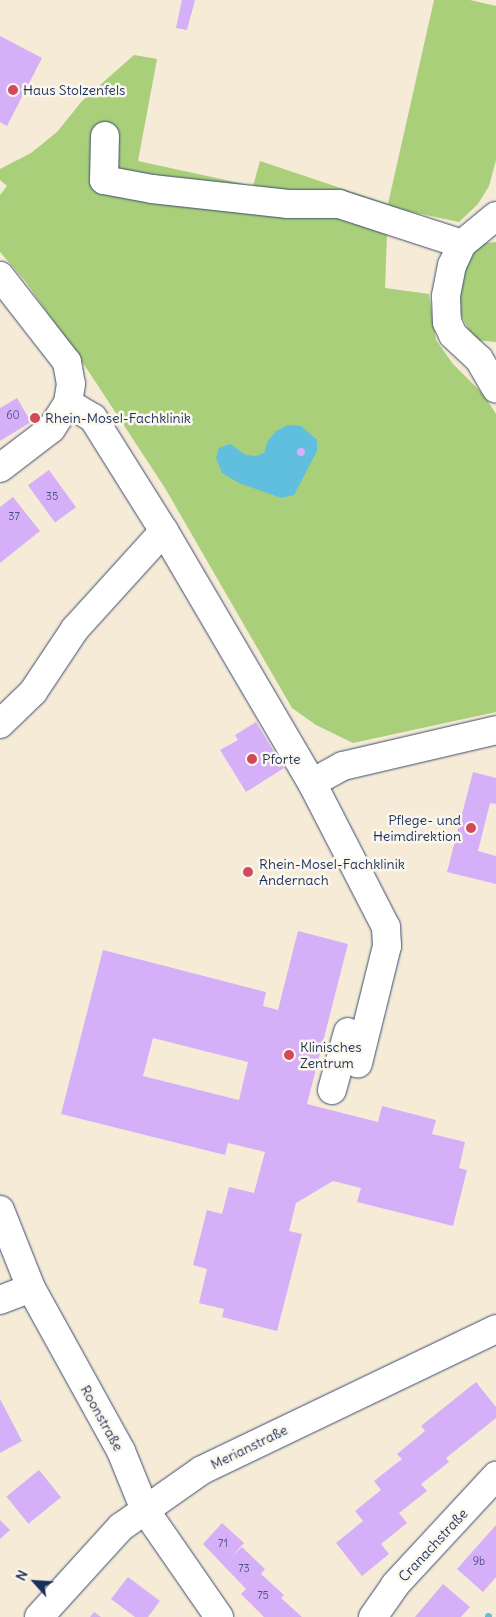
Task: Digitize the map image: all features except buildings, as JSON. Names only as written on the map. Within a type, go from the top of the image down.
[{"type":"street","points":[[105,136],[104,180],[152,189],[279,203],[339,204],[462,244]]},
{"type":"street","points":[[496,216],[462,244],[452,264],[446,296],[447,322],[452,335],[488,359],[496,389]]},
{"type":"street","points":[[0,276],[66,362],[71,384],[68,403],[50,429],[0,468]]},
{"type":"street","points":[[68,403],[93,418],[164,531],[312,783],[386,927],[387,946],[358,1063]]},
{"type":"street","points":[[0,724],[33,692],[75,629],[164,531]]},
{"type":"street","points":[[312,783],[343,766],[496,730]]},
{"type":"street","points":[[332,1090],[372,939],[374,906]]},
{"type":"street","name":"Roonstraße","points":[[0,1210],[31,1288],[121,1451],[144,1510],[219,1617]]},
{"type":"street","points":[[0,1300],[31,1288]]},
{"type":"street","name":"Merianstraße","points":[[39,1617],[121,1527],[202,1470],[496,1329]]},
{"type":"street","name":"Cranachstraße","points":[[373,1617],[395,1585],[496,1476]]},
{"type":"green space","points":[[434,0],[470,0],[496,6],[496,160],[489,186],[478,204],[459,222],[388,207],[385,288],[429,294],[436,340],[453,364],[484,395],[496,414],[496,712],[353,743],[316,725],[292,708],[165,488],[89,372],[25,281],[0,252],[0,195],[7,186],[0,180],[0,169],[31,153],[57,132],[82,101],[134,55],[157,59],[138,161],[253,186],[260,161],[388,204]]},
{"type":"green space","points":[[496,242],[496,342],[474,340],[460,313],[459,292],[465,265],[473,252],[485,243]]},
{"type":"water","points":[[288,425],[301,426],[317,440],[317,451],[294,495],[281,498],[239,483],[222,473],[216,458],[219,448],[230,444],[246,455],[256,456],[264,453],[268,441],[276,431]]},
{"type":"place","name":"Haus Stolzenfels","points":[[13,90]]},
{"type":"place","name":"Rhein-Mosel-Fachklinik","points":[[35,418]]},
{"type":"place","name":"Pforte","points":[[252,759]]},
{"type":"place","name":"Pflege- und Heimdirektion","points":[[471,828]]},
{"type":"place","name":"Rhein-Mosel-Fachklinik Andernach","points":[[248,872]]},
{"type":"place","name":"Klinisches Zentrum","points":[[289,1055]]}]
